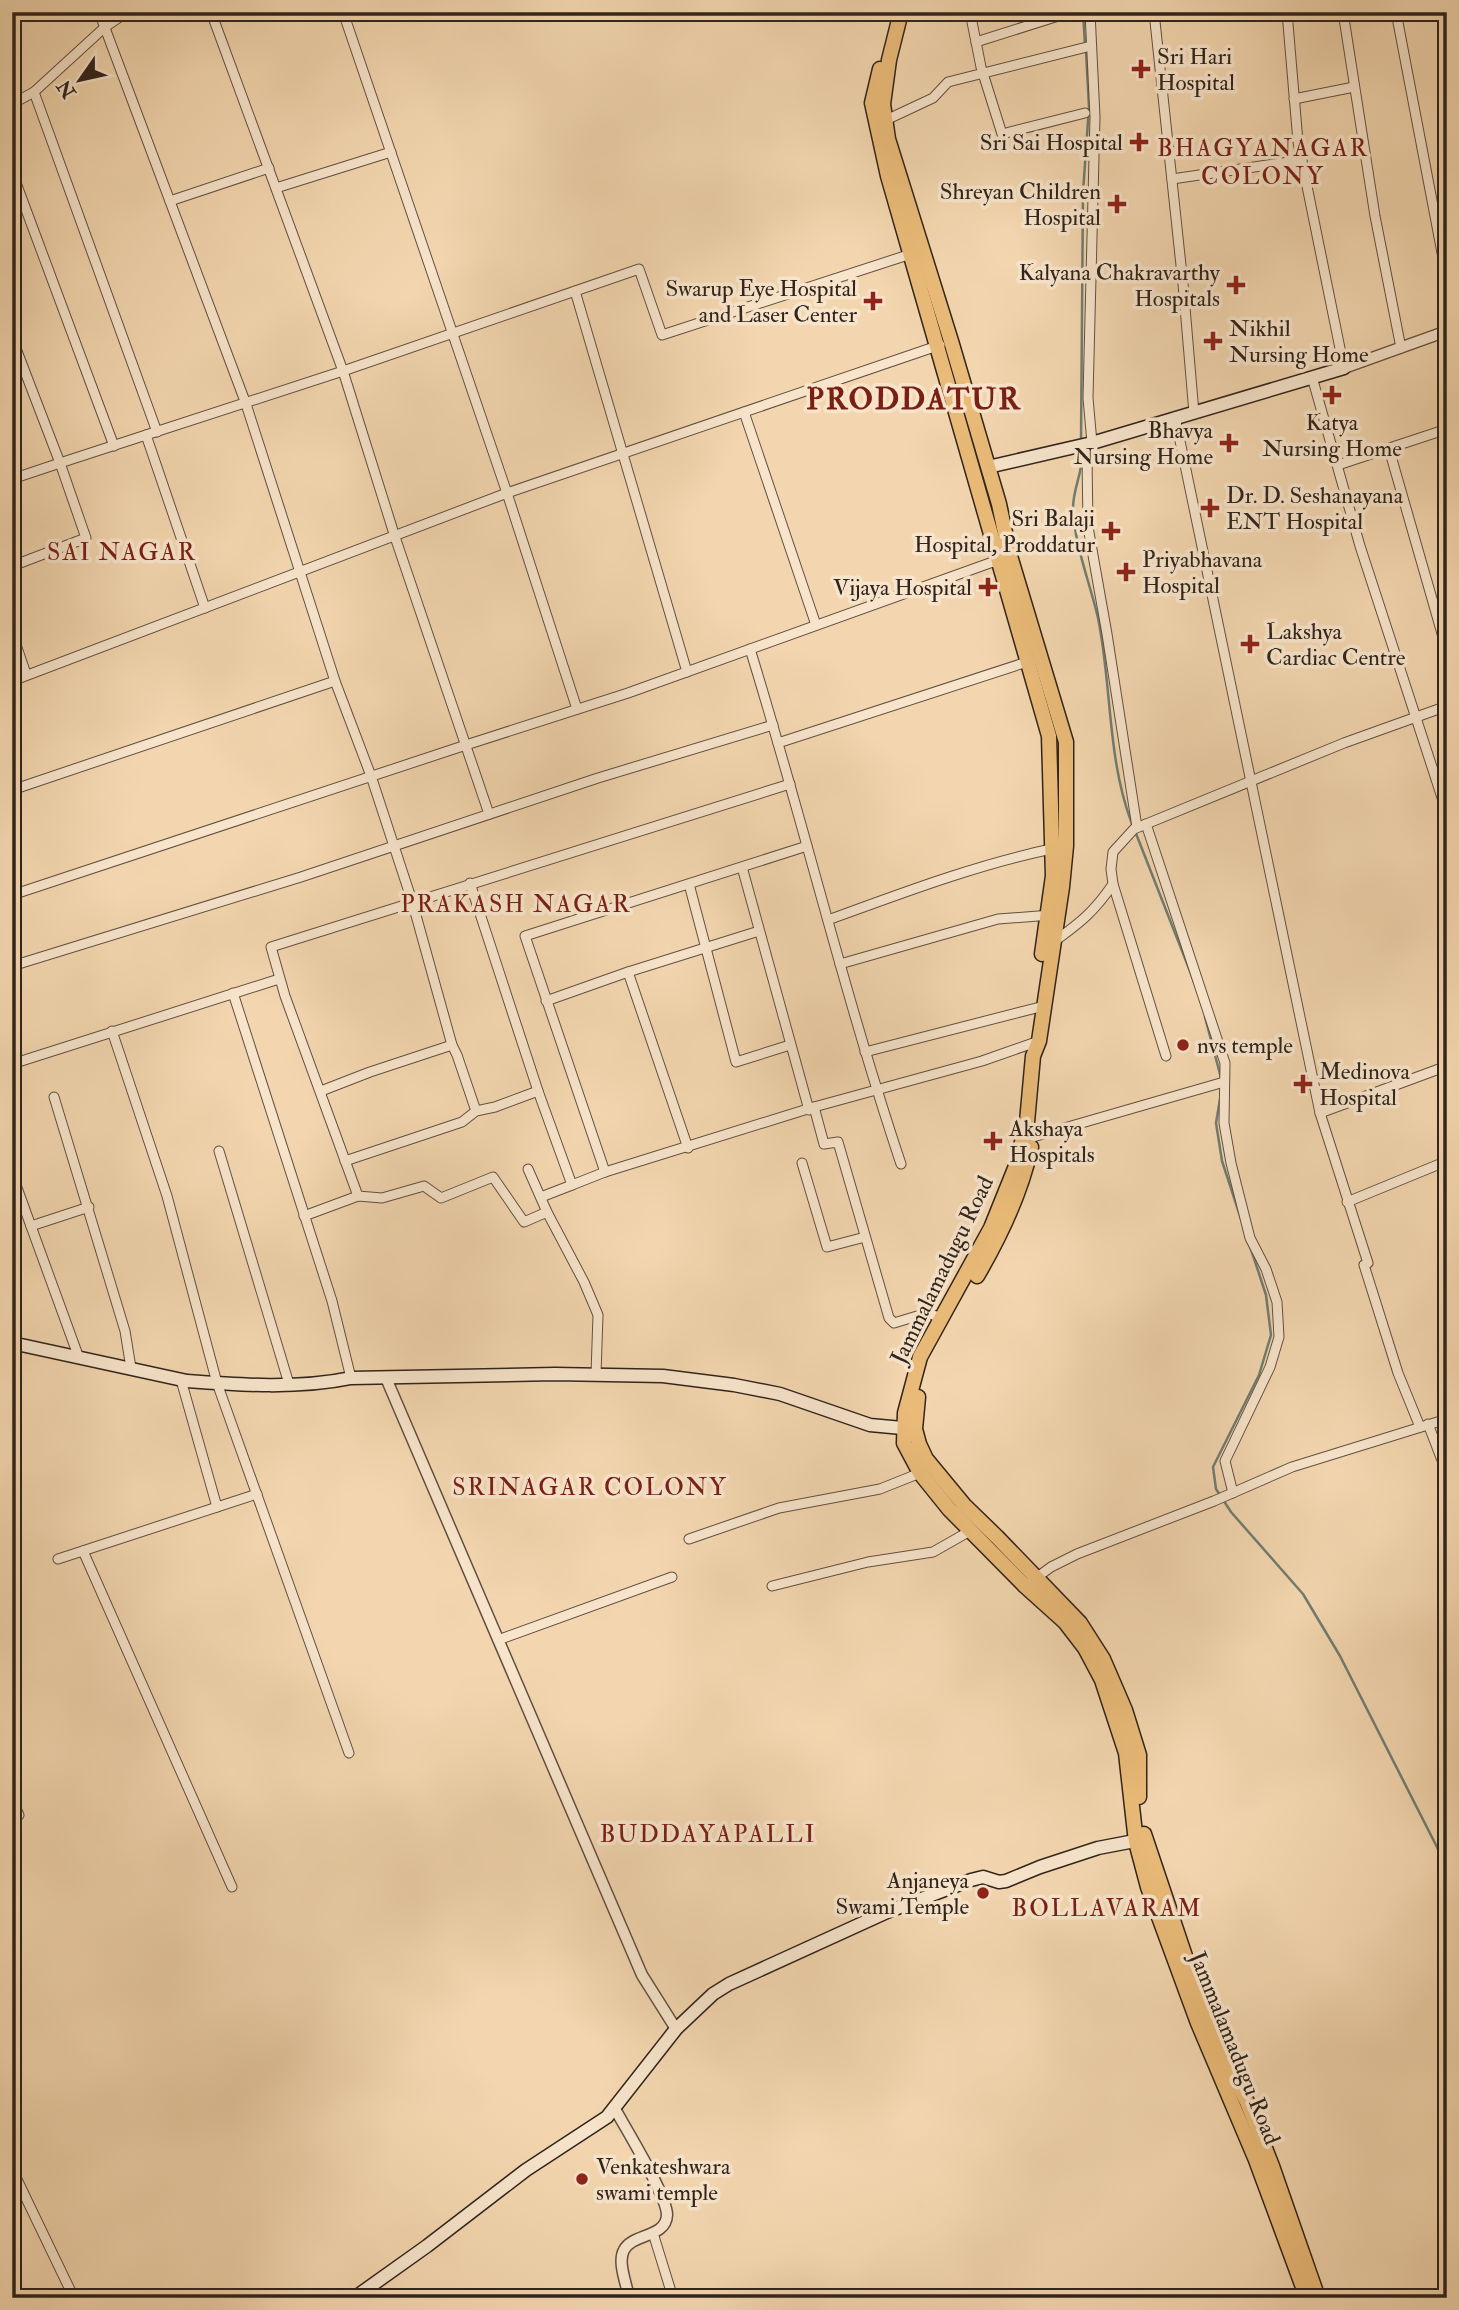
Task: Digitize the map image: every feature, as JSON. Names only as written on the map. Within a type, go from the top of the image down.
[{"type":"main road","points":[[892,12],[872,103],[888,176],[916,252]]},
{"type":"main road","points":[[901,12],[889,61],[883,104],[888,139],[936,346],[1005,558]]},
{"type":"main road","name":"Jammalamadugu Road","points":[[916,252],[951,341],[988,467],[1005,558],[1035,660],[1066,741],[1059,848],[1062,887],[1052,915],[1052,944],[1035,1047],[1027,1122],[1016,1166],[991,1228],[920,1357],[909,1396],[909,1428],[904,1443],[920,1473],[961,1512],[970,1531],[1030,1582]]},
{"type":"main road","points":[[988,467],[1092,443],[1344,368]]},
{"type":"main road","points":[[1041,1007],[1052,915]]},
{"type":"main road","points":[[1035,1047],[1041,1057],[1033,1136],[1022,1182],[1004,1224],[929,1360],[909,1428],[961,1512],[1030,1582],[1080,1623],[1113,1693],[1139,1755],[1135,1803],[1141,1841],[1174,1941],[1206,2029],[1248,2124],[1318,2298]]},
{"type":"main road","points":[[12,1343],[181,1380],[217,1383],[323,1384],[351,1378],[596,1374],[663,1376],[780,1394],[870,1425],[909,1428]]},
{"type":"main road","points":[[354,2298],[428,2246],[526,2170],[607,2117],[676,2029],[713,1994],[729,1984],[887,1912],[971,1880],[983,1877],[999,1882],[1006,1881],[1086,1852],[1141,1841]]},
{"type":"main road","name":"Jammalamadugu Road","points":[[1248,2124],[1307,2298]]},
{"type":"street","points":[[99,12],[246,404],[335,681],[371,776],[412,901],[452,1045],[476,1111]]},
{"type":"street","points":[[13,100],[34,92],[105,27],[127,12]]},
{"type":"street","points":[[211,12],[343,371],[395,537],[489,814]]},
{"type":"street","points":[[343,12],[507,493],[577,709]]},
{"type":"street","points":[[970,12],[984,75],[1002,134],[1085,113]]},
{"type":"street","points":[[976,42],[1071,12]]},
{"type":"street","points":[[1090,12],[1095,117],[1088,398],[1092,443],[1087,457],[1088,527],[1141,825],[1225,1063],[1224,1123],[1231,1163],[1250,1238],[1266,1269],[1277,1302],[1279,1338],[1270,1367],[1225,1461],[1226,1496]]},
{"type":"street","points":[[1154,12],[1194,413]]},
{"type":"street","points":[[1287,12],[1302,160],[1344,368],[1447,331]]},
{"type":"street","points":[[1343,12],[1375,216],[1401,348]]},
{"type":"street","points":[[1396,12],[1447,279]]},
{"type":"street","points":[[886,120],[933,98],[948,82],[1091,47]]},
{"type":"street","points":[[1294,99],[1354,87]]},
{"type":"street","points":[[34,92],[157,432]]},
{"type":"street","points":[[276,188],[391,152]]},
{"type":"street","points":[[1172,179],[1302,160]]},
{"type":"street","points":[[170,201],[269,168]]},
{"type":"street","points":[[12,172],[114,446]]},
{"type":"street","points":[[12,479],[246,404],[639,269],[662,335],[916,252]]},
{"type":"street","points":[[575,291],[687,672]]},
{"type":"street","points":[[12,338],[86,538],[12,566]]},
{"type":"street","points":[[12,681],[507,493],[951,341]]},
{"type":"street","points":[[1312,377],[1360,546],[1447,813]]},
{"type":"street","points":[[744,412],[816,625]]},
{"type":"street","points":[[1175,417],[1320,1113],[1368,1263],[1364,1265],[1398,1373],[1447,1473]]},
{"type":"street","points":[[1338,465],[1447,429]]},
{"type":"street","points":[[146,435],[205,608]]},
{"type":"street","points":[[1389,449],[1447,651]]},
{"type":"street","points":[[12,895],[687,672],[1005,558]]},
{"type":"street","points":[[12,633],[26,674]]},
{"type":"street","points":[[750,649],[774,725],[876,1090],[901,1164]]},
{"type":"street","points":[[778,743],[1035,660]]},
{"type":"street","points":[[12,790],[335,681]]},
{"type":"street","points":[[1166,1056],[1113,884],[1113,852],[1141,825],[1344,743],[1447,706]]},
{"type":"street","points":[[12,966],[394,846],[598,778],[774,725]]},
{"type":"street","points":[[358,1196],[279,979],[271,947],[790,784]]},
{"type":"street","points":[[605,1172],[525,936],[807,846]]},
{"type":"street","points":[[828,920],[928,885],[1059,848]]},
{"type":"street","points":[[742,867],[790,1045],[824,1144],[838,1142],[889,1318],[892,1322],[927,1313],[942,1318]]},
{"type":"street","points":[[470,883],[538,1091],[572,1185]]},
{"type":"street","points":[[689,884],[736,1062],[790,1045]]},
{"type":"street","points":[[1052,944],[1091,914],[1113,884]]},
{"type":"street","points":[[840,964],[998,919],[1052,915]]},
{"type":"street","points":[[546,1001],[760,931]]},
{"type":"street","points":[[628,972],[688,1148]]},
{"type":"street","points":[[12,1064],[279,979]]},
{"type":"street","points":[[233,993],[332,1301],[351,1378]]},
{"type":"street","points":[[865,1052],[1041,1007]]},
{"type":"street","points":[[112,1031],[167,1196],[217,1383],[349,1753]]},
{"type":"street","points":[[321,1091],[452,1045]]},
{"type":"street","points":[[541,1197],[605,1172],[812,1108],[1035,1047]]},
{"type":"street","points":[[1320,1113],[1447,1066]]},
{"type":"street","points":[[1033,1136],[1224,1082]]},
{"type":"street","points":[[345,1161],[462,1122],[476,1111],[538,1091]]},
{"type":"street","points":[[54,1097],[125,1331],[131,1368]]},
{"type":"street","points":[[219,1151],[289,1384]]},
{"type":"street","points":[[1347,1202],[1447,1161]]},
{"type":"street","points":[[802,1163],[827,1247],[865,1237]]},
{"type":"street","points":[[528,1169],[598,1315],[596,1374]]},
{"type":"street","points":[[12,1174],[79,1357]]},
{"type":"street","points":[[304,1216],[358,1196],[382,1198],[424,1186],[441,1198],[494,1177],[524,1222],[547,1212]]},
{"type":"street","points":[[31,1226],[89,1207]]},
{"type":"street","points":[[386,1378],[642,1975],[676,2029]]},
{"type":"street","points":[[181,1380],[217,1507]]},
{"type":"street","points":[[1030,1582],[1051,1567],[1077,1554],[1226,1496],[1292,1467],[1447,1419]]},
{"type":"street","points":[[689,1539],[779,1508],[880,1489],[920,1473]]},
{"type":"street","points":[[58,1559],[257,1494]]},
{"type":"street","points":[[772,1586],[868,1562],[933,1552],[970,1531]]},
{"type":"street","points":[[82,1551],[233,1886]]},
{"type":"street","points":[[498,1640],[672,1577]]},
{"type":"street","points":[[12,1801],[19,1815]]},
{"type":"street","points":[[615,2109],[666,2207],[665,2224],[624,2249],[621,2259],[629,2298]]},
{"type":"street","points":[[12,2169],[74,2298]]},
{"type":"street","points":[[653,2233],[673,2298]]},
{"type":"waterway","points":[[1083,12],[1085,45]]},
{"type":"waterway","points":[[1081,440],[1083,192],[1089,107],[1086,51]]},
{"type":"waterway","points":[[1082,450],[1073,500],[1074,522],[1098,618],[1118,774],[1132,824]]},
{"type":"waterway","points":[[1135,831],[1195,984]]},
{"type":"waterway","points":[[1205,1017],[1221,1078]]},
{"type":"waterway","points":[[1220,1099],[1216,1123],[1222,1161],[1266,1295],[1271,1335],[1259,1375],[1213,1467],[1216,1489],[1231,1512],[1303,1594],[1340,1656],[1442,1857],[1447,1859]]},
{"type":"place","name":"Sri Hari Hospital","points":[[1141,69]]},
{"type":"place","name":"Sri Sai Hospital","points":[[1139,142]]},
{"type":"place","name":"Shreyan Children Hospital","points":[[1117,204]]},
{"type":"place","name":"Kalyana Chakravarthy Hospitals","points":[[1236,285]]},
{"type":"place","name":"Swarup Eye Hospital and Laser Center","points":[[873,301]]},
{"type":"place","name":"Nikhil Nursing Home","points":[[1213,341]]},
{"type":"place","name":"Katya Nursing Home","points":[[1332,395]]},
{"type":"place","name":"Bhavya Nursing Home","points":[[1229,443]]},
{"type":"place","name":"Dr. D. Seshanayana ENT Hospital","points":[[1210,508]]},
{"type":"place","name":"Sri Balaji Hospital, Proddatur","points":[[1111,531]]},
{"type":"place","name":"Priyabhavana Hospital","points":[[1126,572]]},
{"type":"place","name":"Vijaya Hospital","points":[[988,587]]},
{"type":"place","name":"Lakshya Cardiac Centre","points":[[1250,644]]},
{"type":"place","name":"nvs temple","points":[[1183,1045]]},
{"type":"place","name":"Medinova Hospital","points":[[1303,1084]]},
{"type":"place","name":"Akshaya Hospitals","points":[[993,1141]]},
{"type":"place","name":"Anjaneya Swami Temple","points":[[983,1893]]},
{"type":"place","name":"Venkateshwara swami temple","points":[[582,2179]]},
{"type":"district","name":"BHAGYANAGAR COLONY","points":[[1263,162]]},
{"type":"district","name":"PRODDATUR","points":[[914,399]]},
{"type":"district","name":"SAI NAGAR","points":[[122,552]]},
{"type":"district","name":"PRAKASH NAGAR","points":[[516,904]]},
{"type":"district","name":"SRINAGAR COLONY","points":[[590,1487]]},
{"type":"district","name":"BUDDAYAPALLI","points":[[708,1834]]},
{"type":"district","name":"BOLLAVARAM","points":[[1107,1908]]}]
